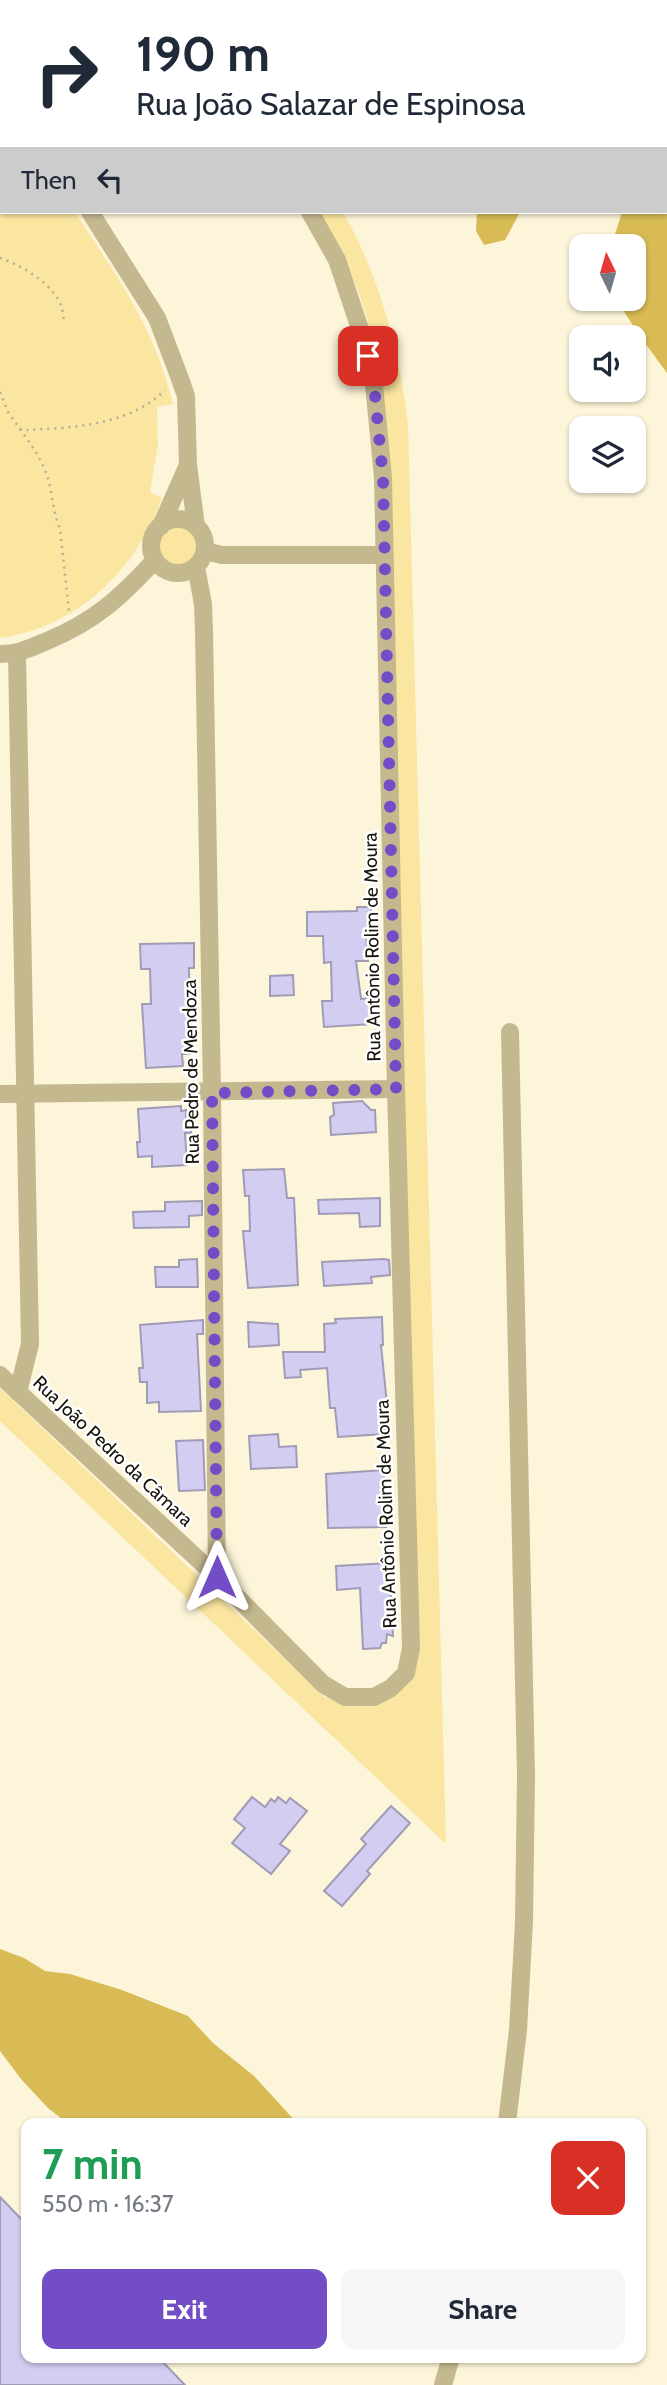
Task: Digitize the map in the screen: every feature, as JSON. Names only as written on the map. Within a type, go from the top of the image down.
[{"type":"street","points":[[91,214],[157,318],[186,396],[188,464],[196,526]]},
{"type":"street","name":"Rua Antônio Rolim de Moura","points":[[311,214],[337,260],[373,374],[383,478],[411,1648],[406,1673],[391,1688]]},
{"type":"street","points":[[161,526],[178,519],[188,521],[202,533],[205,551],[196,567],[178,573],[161,567],[155,560],[152,542],[188,464]]},
{"type":"street","points":[[205,551],[222,555],[383,555]]},
{"type":"street","points":[[18,1392],[30,1345],[26,1092],[8,654],[71,630],[107,608],[155,560]]},
{"type":"street","name":"Rua Pedro de Mendoza","points":[[196,567],[204,630],[217,1577]]},
{"type":"street","points":[[507,2118],[517,2030],[523,1936],[526,1775],[510,1032]]},
{"type":"street","points":[[0,1094],[396,1089]]},
{"type":"street","name":"Rua João Pedro da Câmara","points":[[0,1375],[217,1577],[323,1684],[345,1697],[374,1697],[391,1688]]},
{"type":"street","points":[[443,2385],[449,2363]]},
{"type":"path","points":[[0,258],[13,262],[30,273],[55,295],[61,305],[64,321]]},
{"type":"path","points":[[20,429],[70,428],[130,412],[157,398],[179,376]]},
{"type":"path","points":[[0,392],[8,412],[37,454],[47,475],[60,529],[71,630]]},
{"type":"shaded area","points":[[0,214],[76,214],[133,303],[165,377],[173,404],[157,407],[158,445],[150,492],[162,498],[137,549],[100,591],[55,622],[0,638]]},
{"type":"shaded area","points":[[320,214],[344,214],[368,262],[393,342],[408,424],[446,1844],[0,1421],[0,1388],[325,1697],[348,1705],[408,1678],[389,447],[381,381],[372,337],[351,274]]},
{"type":"shaded area","points":[[477,214],[519,214],[505,240],[484,245],[476,231]]},
{"type":"shaded area","points":[[621,214],[667,214],[667,373],[646,344],[646,325],[633,325],[624,312],[646,312],[646,234],[615,234]]},
{"type":"shaded area","points":[[178,525],[193,531],[199,546],[193,561],[178,567],[163,561],[157,546],[163,531]]},
{"type":"shaded area","points":[[0,1949],[24,1958],[45,1971],[70,1974],[122,1990],[188,2016],[213,2043],[254,2076],[292,2118],[61,2118],[21,2079],[0,2051]]},
{"type":"building","points":[[357,907],[371,907],[371,934],[366,934],[368,961],[356,961],[361,999],[372,998],[373,1024],[324,1027],[322,1001],[332,1001],[331,962],[324,963],[323,936],[307,936],[307,912],[357,911]]},
{"type":"building","points":[[194,943],[194,968],[189,968],[190,1054],[182,1054],[183,1066],[146,1068],[142,1004],[151,1004],[150,969],[141,969],[140,944]]},
{"type":"building","points":[[293,975],[294,995],[270,996],[270,976]]},
{"type":"building","points":[[362,1101],[371,1110],[375,1110],[376,1132],[331,1135],[330,1117],[334,1115],[333,1103]]},
{"type":"building","points":[[181,1106],[181,1111],[186,1110],[186,1118],[191,1118],[191,1133],[185,1133],[187,1165],[152,1167],[152,1156],[138,1157],[138,1109]]},
{"type":"building","points":[[284,1169],[287,1198],[294,1198],[298,1285],[248,1288],[243,1231],[250,1231],[249,1196],[245,1196],[243,1170]]},
{"type":"building","points":[[380,1198],[380,1226],[360,1227],[359,1213],[319,1214],[318,1200]]},
{"type":"building","points":[[202,1201],[202,1215],[189,1216],[189,1227],[134,1228],[133,1212],[165,1211],[165,1202]]},
{"type":"building","points":[[197,1259],[198,1287],[156,1287],[155,1267],[179,1267],[179,1260]]},
{"type":"building","points":[[389,1260],[390,1275],[371,1277],[372,1283],[324,1286],[322,1262]]},
{"type":"building","points":[[382,1317],[381,1345],[387,1404],[383,1405],[385,1434],[338,1437],[335,1408],[330,1408],[327,1368],[300,1370],[301,1377],[285,1378],[283,1352],[325,1352],[324,1324],[336,1323],[335,1319]]},
{"type":"building","points":[[203,1320],[203,1334],[197,1334],[201,1411],[159,1412],[159,1402],[147,1403],[147,1382],[140,1382],[139,1368],[143,1368],[140,1325]]},
{"type":"building","points":[[248,1322],[278,1324],[279,1345],[249,1347]]},
{"type":"building","points":[[278,1434],[279,1447],[296,1446],[297,1467],[251,1469],[249,1436]]},
{"type":"building","points":[[203,1440],[205,1490],[179,1491],[176,1441]]},
{"type":"building","points":[[384,1470],[386,1527],[328,1528],[326,1474]]},
{"type":"building","points":[[389,1563],[393,1636],[387,1634],[386,1643],[382,1643],[380,1648],[363,1649],[360,1588],[337,1590],[336,1566]]},
{"type":"building","points":[[252,1797],[265,1807],[271,1799],[275,1802],[278,1797],[286,1803],[290,1798],[307,1811],[280,1844],[290,1851],[271,1874],[232,1843],[245,1828],[234,1819]]},
{"type":"building","points":[[391,1806],[410,1823],[367,1871],[370,1874],[342,1906],[324,1891],[366,1844],[361,1839]]},
{"type":"building","points":[[0,2197],[21,2219],[21,2363],[164,2363],[185,2385],[0,2385]]},
{"type":"route","points":[[217,1577],[212,1093],[396,1089],[383,478],[373,374],[368,356]]}]
